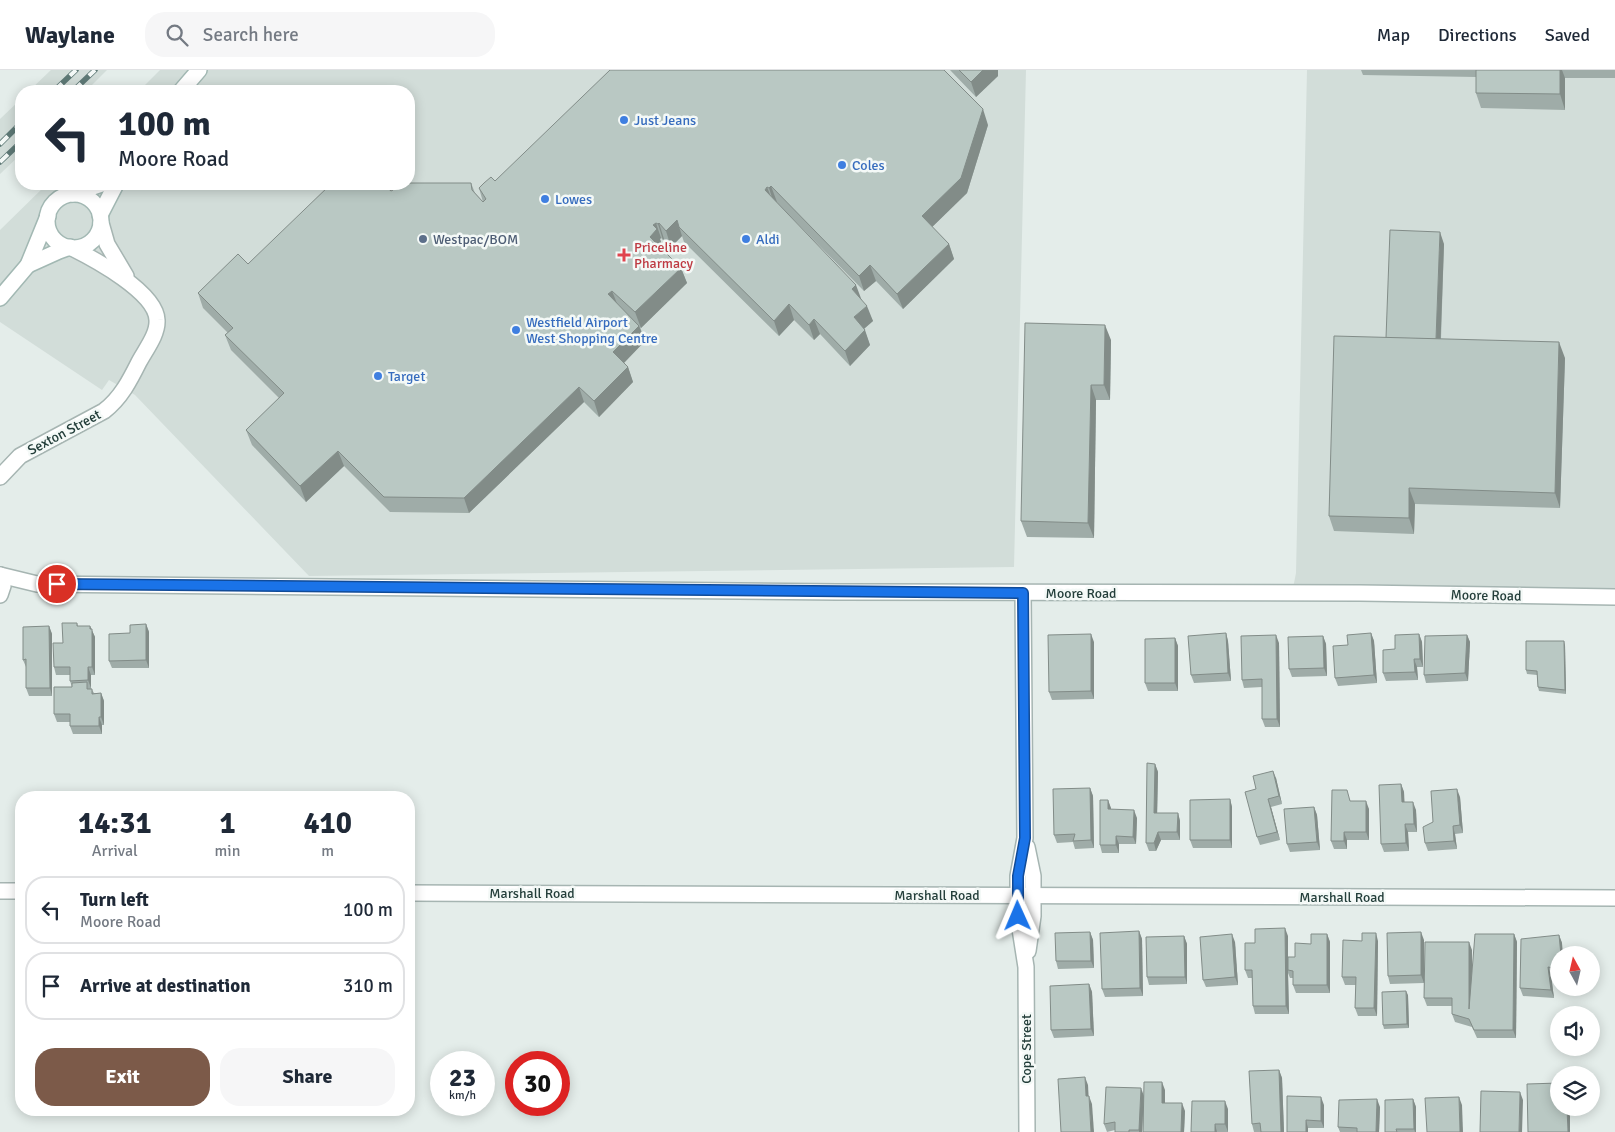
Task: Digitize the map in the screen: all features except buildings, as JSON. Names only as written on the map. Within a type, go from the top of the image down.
[{"type":"street","points":[[186,85],[199,70]]},
{"type":"street","points":[[0,298],[28,265],[53,205],[67,196],[88,190]]},
{"type":"street","points":[[28,265],[59,251],[82,247],[92,241],[98,232],[100,219],[113,190]]},
{"type":"street","points":[[67,196],[81,196],[90,200],[96,207],[100,219]]},
{"type":"street","points":[[48,215],[48,226],[52,236],[60,244],[71,248]]},
{"type":"street","name":"Sexton Street","points":[[0,477],[20,456],[104,411],[120,397],[153,337],[157,326],[154,309],[131,284],[113,256],[107,244],[100,219]]},
{"type":"street","name":"Sexton Street","points":[[71,248],[105,266],[131,284]]},
{"type":"street","points":[[0,575],[3,580],[1,593]]},
{"type":"street","name":"Moore Road","points":[[0,575],[37,584],[1023,593],[1360,593],[1615,597]]},
{"type":"street","name":"Moore Road","points":[[1,593],[37,584]]},
{"type":"street","name":"Cope Street","points":[[1023,593],[1025,838],[1018,876],[1025,896],[1018,916],[1026,967],[1027,1132]]},
{"type":"street","points":[[0,891],[15,891]]},
{"type":"street","name":"Marshall Road","points":[[415,893],[1615,898]]},
{"type":"shaded area","points":[[51,70],[107,70],[92,85],[35,85]]},
{"type":"shaded area","name":"Westfield Airport West Shopping Centre","points":[[160,70],[1026,70],[1014,567],[309,576],[135,395],[109,380],[102,390],[0,322],[0,230],[41,190],[415,190],[415,85],[145,85]]},
{"type":"shaded area","points":[[1307,70],[1615,70],[1615,597],[1292,593],[1296,573]]},
{"type":"shaded area","points":[[15,105],[15,160],[0,174],[0,119]]},
{"type":"railway","points":[[60,85],[76,70]]},
{"type":"railway","points":[[79,85],[95,70]]},
{"type":"railway","points":[[0,144],[15,129]]},
{"type":"railway","points":[[0,162],[15,148]]},
{"type":"place","name":"Just Jeans","points":[[624,120]]},
{"type":"place","name":"Coles","points":[[842,165]]},
{"type":"place","name":"Lowes","points":[[545,199]]},
{"type":"place","name":"Westpac/BOM","points":[[423,239]]},
{"type":"place","name":"Aldi","points":[[746,239]]},
{"type":"place","name":"Priceline Pharmacy","points":[[624,255]]},
{"type":"place","name":"Westfield Airport West Shopping Centre","points":[[516,330]]},
{"type":"place","name":"Target","points":[[378,376]]},
{"type":"route","points":[[57,584],[1023,593],[1025,838],[1018,876],[1018,916]]}]
